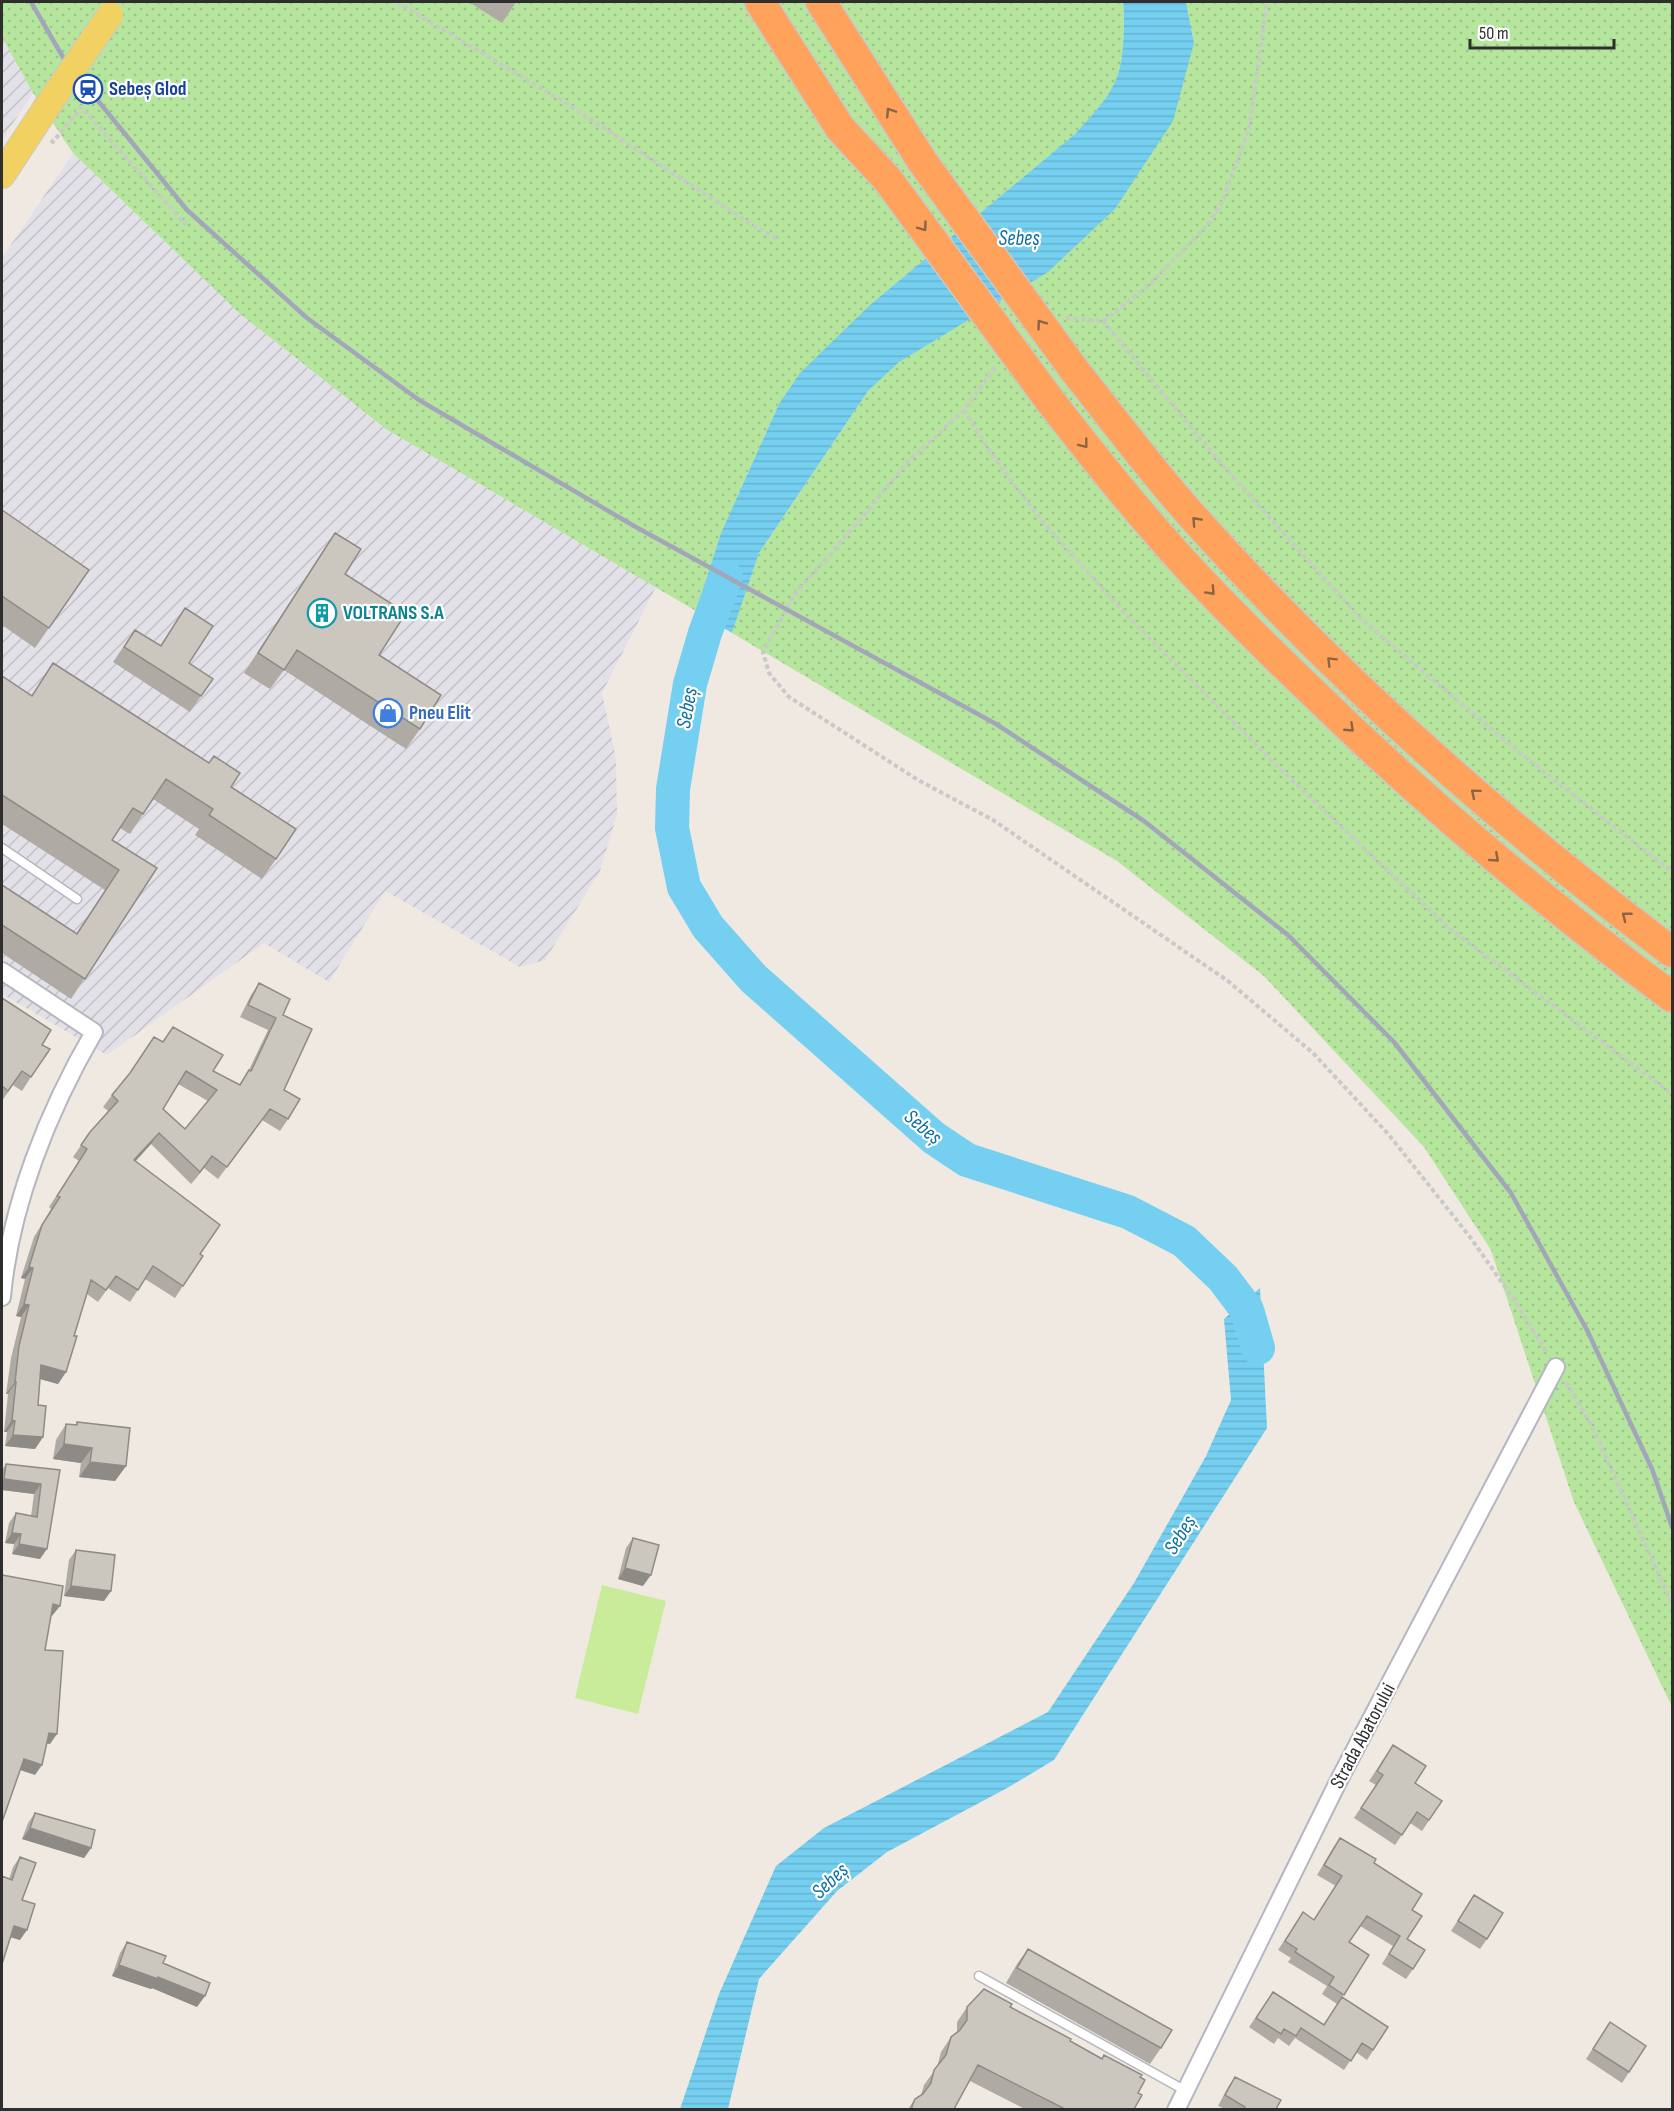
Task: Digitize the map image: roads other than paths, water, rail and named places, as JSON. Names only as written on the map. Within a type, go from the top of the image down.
[{"type":"highway","points":[[760,2],[840,128],[888,180]]},
{"type":"highway","points":[[779,2],[888,180],[1048,398],[1162,539],[1249,631],[1412,786],[1501,863],[1614,954],[1672,997]]},
{"type":"highway","points":[[821,2],[922,161],[1075,371],[1191,515],[1274,604],[1437,761],[1519,831],[1672,952]]},
{"type":"main road","points":[[2,175],[114,8]]},
{"type":"street","points":[[2,971],[94,1032],[70,1073],[50,1119],[16,1216],[7,1253],[2,1297]]},
{"type":"street","name":"Strada Abatorului","points":[[1176,2109],[1339,1780],[1556,1367]]},
{"type":"lane","points":[[2,848],[77,899]]},
{"type":"lane","points":[[979,1976],[1186,2091]]},
{"type":"water","name":"Sebeș","points":[[1123,2],[1186,2],[1194,43],[1173,121],[1115,209],[1048,272],[899,362],[868,391],[759,553],[732,633],[696,611],[721,533],[779,404],[800,373],[871,304],[1075,134],[1093,114],[1109,93],[1117,77],[1123,40]]},
{"type":"water","points":[[1260,1288],[1267,1428],[1054,1760],[1009,1787],[887,1852],[837,1891],[759,1979],[728,2109],[680,2109],[719,1994],[776,1866],[824,1828],[1048,1712],[1134,1583],[1206,1456],[1231,1400],[1224,1319]]},
{"type":"waterway","name":"Sebeș","points":[[726,577],[705,633],[690,684],[673,789],[672,828],[684,887],[708,927],[754,979],[934,1138],[967,1160],[1128,1212],[1184,1241],[1223,1278],[1247,1310],[1258,1348]]},
{"type":"railway","points":[[31,2],[64,59],[187,210],[307,318],[419,400],[634,526],[996,724],[1144,821],[1288,935],[1394,1042],[1511,1193],[1587,1330],[1652,1469],[1672,1527]]},
{"type":"place","name":"Sebeș Glod","points":[[88,89]]},
{"type":"place","name":"VOLTRANS S.A","points":[[322,613]]},
{"type":"place","name":"Pneu Elit","points":[[388,713]]}]
